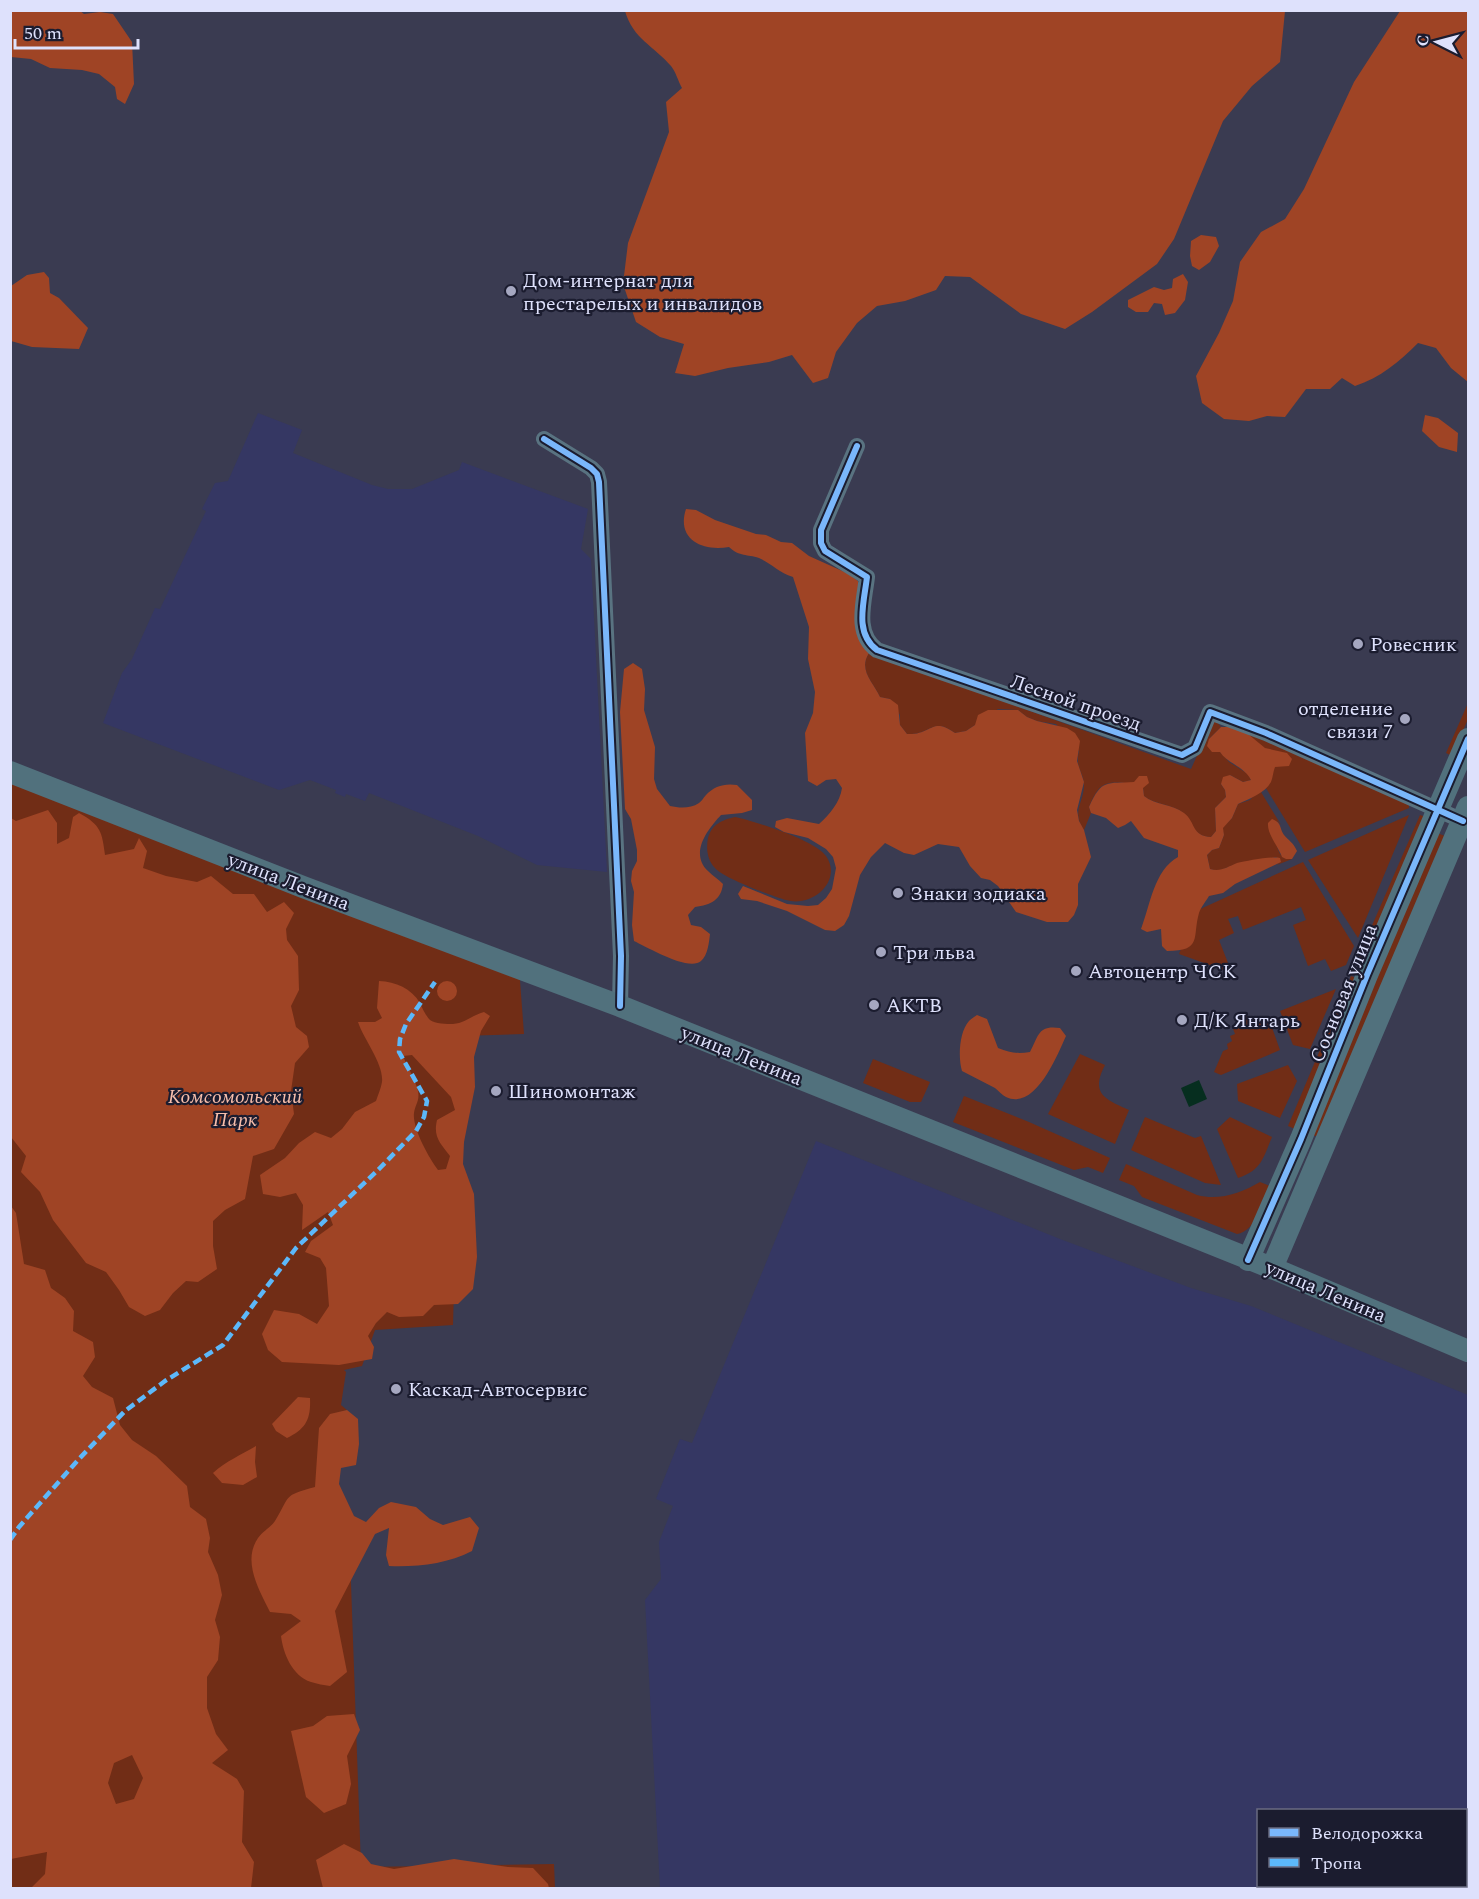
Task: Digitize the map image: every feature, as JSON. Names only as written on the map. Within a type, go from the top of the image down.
[{"type":"main road","name":"Сосновая улица","points":[[1248,1260],[1468,739]]},
{"type":"main road","name":"улица Ленина","points":[[10,772],[303,887],[620,1006],[920,1125],[1272,1268],[1468,1351]]},
{"type":"main road","points":[[1272,1268],[1466,814]]},
{"type":"street","points":[[544,439],[591,468],[597,474],[599,482],[621,956],[620,1006]]},
{"type":"street","name":"Лесной проезд","points":[[857,446],[820,530],[821,543],[825,551],[867,578],[862,621],[863,633],[868,643],[877,650],[1182,755],[1195,748],[1210,712],[1266,734],[1437,810],[1466,814]]},
{"type":"shaded area","points":[[258,413],[302,430],[293,453],[372,485],[388,489],[412,489],[459,470],[462,462],[588,509],[581,549],[591,559],[607,872],[537,865],[478,836],[369,793],[365,801],[346,794],[345,797],[335,793],[336,790],[310,780],[279,790],[103,723],[122,673],[132,659],[155,608],[160,609],[206,511],[202,509],[215,483],[228,481]]},
{"type":"shaded area","points":[[1199,1080],[1207,1099],[1189,1107],[1181,1088]]},
{"type":"shaded area","points":[[816,1141],[1060,1239],[1191,1288],[1251,1306],[1468,1395],[1468,1888],[660,1888],[645,1600],[661,1579],[659,1542],[673,1506],[656,1499],[680,1439],[692,1443]]},
{"type":"green space","points":[[11,11],[80,11],[84,14],[100,12],[113,14],[132,42],[134,84],[125,104],[117,99],[115,87],[99,74],[82,70],[50,68],[31,59],[11,57]]},
{"type":"green space","points":[[625,11],[1285,11],[1280,62],[1252,86],[1223,121],[1174,239],[1157,264],[1065,329],[1021,314],[970,277],[945,276],[936,290],[905,301],[877,306],[857,323],[836,352],[828,378],[813,383],[792,355],[769,362],[695,376],[675,373],[684,344],[660,337],[636,322],[623,284],[628,243],[669,132],[666,102],[682,88],[671,66],[633,29]]},
{"type":"green space","points":[[1400,11],[1468,11],[1468,382],[1451,368],[1436,348],[1418,343],[1389,368],[1364,383],[1355,386],[1342,378],[1330,389],[1306,389],[1285,417],[1267,416],[1249,421],[1224,419],[1202,403],[1196,376],[1233,301],[1240,262],[1261,232],[1285,219],[1304,189],[1354,82]]},
{"type":"green space","points":[[1201,235],[1216,237],[1219,246],[1210,262],[1199,270],[1192,266],[1190,256],[1191,241]]},
{"type":"green space","points":[[44,272],[49,278],[50,293],[59,298],[88,328],[79,349],[32,347],[11,341],[11,286],[27,275]]},
{"type":"green space","points":[[1183,274],[1188,282],[1185,300],[1175,313],[1165,315],[1162,304],[1154,303],[1148,312],[1136,312],[1128,307],[1128,300],[1154,287],[1164,290],[1172,288],[1173,279]]},
{"type":"green space","points":[[1425,415],[1438,418],[1458,433],[1457,452],[1439,447],[1422,431]]},
{"type":"green space","points":[[686,509],[696,510],[715,520],[756,534],[792,543],[809,556],[849,574],[858,581],[869,653],[866,659],[866,670],[880,697],[890,699],[898,705],[900,725],[907,734],[916,734],[936,726],[947,728],[955,733],[966,731],[975,725],[978,715],[988,710],[1018,710],[1027,717],[1067,728],[1075,733],[1080,741],[1077,761],[1084,782],[1077,810],[1091,857],[1078,884],[1078,905],[1068,922],[1047,922],[1016,912],[998,886],[990,880],[981,878],[970,866],[959,847],[938,844],[914,855],[904,853],[885,843],[871,857],[860,875],[849,916],[844,925],[835,931],[825,930],[787,911],[757,901],[741,899],[738,894],[743,886],[787,904],[818,905],[826,898],[832,889],[836,868],[833,857],[826,849],[808,838],[784,832],[775,827],[776,821],[787,818],[819,824],[834,808],[842,788],[836,779],[826,780],[817,786],[808,781],[805,733],[813,713],[815,692],[808,659],[809,627],[793,577],[759,558],[740,554],[729,547],[709,547],[694,541],[688,536],[685,528]]},
{"type":"green space","points":[[869,653],[1191,769],[1214,718],[1221,727],[1209,739],[1229,762],[1248,774],[1251,780],[1243,782],[1230,775],[1221,784],[1226,797],[1215,808],[1216,831],[1211,837],[1199,834],[1179,810],[1148,799],[1144,796],[1143,788],[1131,783],[1106,784],[1098,790],[1089,807],[1091,813],[1084,830],[1078,812],[1084,784],[1078,762],[1079,751],[1056,724],[1037,721],[1018,710],[998,709],[966,731],[955,733],[947,728],[936,726],[915,734],[907,734],[900,725],[900,715],[890,699],[880,697],[868,676],[865,665]]},
{"type":"green space","points":[[633,663],[642,669],[645,689],[644,710],[655,747],[654,779],[657,789],[670,806],[681,808],[692,806],[700,802],[713,789],[728,784],[737,785],[752,800],[752,810],[721,815],[702,842],[700,857],[703,864],[723,884],[720,894],[714,901],[695,907],[688,915],[691,925],[701,927],[710,934],[705,955],[695,964],[678,961],[634,941],[632,925],[634,892],[631,881],[632,871],[637,861],[637,850],[631,819],[625,809],[620,712],[624,669]]},
{"type":"green space","points":[[1468,703],[1468,719],[1452,756],[1446,753]]},
{"type":"green space","points":[[1225,721],[1409,804],[1409,808],[1305,852]]},
{"type":"green space","points":[[1221,727],[1234,727],[1248,734],[1265,748],[1287,753],[1292,759],[1289,766],[1275,767],[1271,782],[1265,789],[1238,804],[1232,818],[1223,828],[1224,835],[1219,848],[1207,855],[1210,869],[1221,869],[1237,863],[1265,858],[1280,858],[1281,862],[1235,884],[1223,893],[1209,896],[1199,913],[1194,941],[1191,945],[1167,951],[1162,946],[1161,929],[1147,932],[1141,929],[1158,879],[1163,870],[1178,857],[1178,850],[1144,838],[1131,821],[1118,828],[1106,818],[1091,813],[1089,807],[1098,791],[1106,784],[1134,782],[1139,776],[1147,776],[1149,783],[1143,788],[1144,796],[1184,813],[1200,834],[1211,837],[1216,831],[1215,808],[1226,797],[1221,784],[1223,777],[1230,775],[1243,782],[1251,780],[1244,771],[1220,752],[1212,752],[1207,746],[1209,739]]},
{"type":"green space","name":"Комсомольский Парк","points":[[10,772],[519,967],[524,1034],[461,1036],[453,1325],[375,1330],[362,1366],[344,1370],[346,1372],[341,1405],[347,1410],[330,1415],[331,1528],[349,1527],[361,1867],[554,1864],[555,1888],[11,1888]]},
{"type":"green space","points":[[1261,792],[1281,825],[1277,821],[1276,839],[1279,851],[1282,856],[1292,859],[1277,865],[1281,861],[1276,857],[1239,863],[1218,871],[1210,869],[1207,855],[1219,848],[1224,835],[1222,828],[1232,818],[1238,804],[1250,800],[1255,794]]},
{"type":"green space","points":[[48,810],[57,823],[57,844],[69,838],[73,817],[79,813],[96,825],[103,840],[105,855],[134,849],[139,838],[147,851],[143,868],[166,876],[197,882],[211,876],[233,894],[254,894],[267,912],[284,902],[294,913],[286,929],[287,940],[298,956],[299,990],[291,1006],[296,1027],[307,1036],[309,1047],[295,1063],[291,1091],[294,1114],[274,1149],[253,1156],[245,1199],[225,1210],[213,1221],[213,1246],[217,1269],[198,1282],[186,1281],[160,1310],[145,1316],[129,1307],[106,1272],[86,1263],[53,1220],[40,1192],[21,1172],[26,1156],[11,1137],[11,818],[16,821]]},
{"type":"green space","points":[[1409,815],[1358,938],[1308,860]]},
{"type":"green space","points":[[1420,815],[1426,817],[1365,959],[1357,960]]},
{"type":"green space","points":[[735,817],[784,832],[820,850],[830,865],[831,874],[828,883],[815,896],[806,900],[786,900],[759,891],[720,872],[710,861],[707,842],[712,829],[718,823]]},
{"type":"green space","points":[[1272,819],[1279,824],[1284,835],[1297,851],[1292,859],[1282,857],[1271,836],[1268,823]]},
{"type":"green space","points":[[1437,833],[1445,836],[1319,1137],[1312,1135]]},
{"type":"green space","points":[[1303,862],[1354,946],[1346,965],[1331,971],[1325,959],[1308,966],[1293,925],[1306,920],[1301,907],[1243,930],[1238,916],[1228,919],[1234,933],[1219,940],[1232,973],[1179,954],[1196,911]]},
{"type":"green space","points":[[1351,976],[1356,978],[1295,1129],[1288,1126]]},
{"type":"green space","points":[[379,981],[397,984],[408,990],[420,1003],[430,1020],[435,1022],[458,1023],[484,1012],[490,1016],[481,1031],[474,1057],[475,1087],[464,1142],[463,1164],[474,1194],[477,1257],[473,1289],[458,1304],[434,1305],[423,1316],[399,1317],[387,1312],[368,1336],[374,1347],[372,1359],[339,1365],[282,1362],[268,1350],[262,1334],[274,1310],[299,1314],[317,1324],[329,1306],[326,1268],[320,1258],[305,1252],[311,1241],[333,1225],[328,1212],[302,1230],[303,1205],[296,1193],[280,1197],[263,1194],[260,1175],[285,1158],[299,1143],[315,1132],[331,1138],[342,1129],[355,1112],[376,1101],[382,1084],[382,1075],[358,1022],[375,1022],[382,1018],[377,1008]],"holes":[[[412,1055],[451,1097],[455,1110],[437,1120],[437,1135],[450,1156],[446,1169],[438,1170],[418,1134],[414,1119],[418,1091],[403,1056]]]},
{"type":"green space","points":[[447,981],[454,984],[457,991],[454,998],[447,1001],[440,998],[437,991],[440,984]]},
{"type":"green space","points":[[1336,989],[1310,1049],[1293,1045],[1280,1011]]},
{"type":"green space","points":[[1239,1014],[1270,1022],[1280,1050],[1221,1075],[1214,1072],[1223,1051],[1228,1049],[1227,1044],[1232,1041],[1230,1036],[1235,1034],[1233,1029],[1238,1026],[1236,1021],[1241,1018]]},
{"type":"green space","points":[[977,1015],[987,1019],[998,1048],[1010,1052],[1030,1052],[1040,1032],[1047,1028],[1060,1028],[1066,1036],[1044,1079],[1026,1096],[1017,1099],[1006,1097],[995,1088],[962,1071],[961,1038],[969,1021]]},
{"type":"green space","points":[[1080,1054],[1105,1065],[1099,1083],[1102,1094],[1129,1110],[1115,1144],[1048,1114]]},
{"type":"green space","points":[[873,1059],[930,1082],[921,1102],[910,1102],[863,1083]]},
{"type":"green space","points":[[1288,1065],[1297,1081],[1280,1118],[1238,1101],[1237,1084]]},
{"type":"green space","points":[[964,1096],[1110,1158],[1103,1173],[1088,1167],[1074,1170],[953,1122]]},
{"type":"green space","points":[[1145,1117],[1195,1138],[1201,1136],[1221,1185],[1205,1183],[1131,1150]]},
{"type":"green space","points":[[1230,1117],[1272,1137],[1257,1167],[1238,1178],[1217,1129]]},
{"type":"green space","points":[[1126,1164],[1205,1197],[1230,1195],[1260,1182],[1270,1186],[1254,1222],[1244,1232],[1237,1234],[1142,1197],[1134,1186],[1119,1180]]},
{"type":"green space","points":[[11,1206],[16,1213],[24,1264],[45,1270],[51,1288],[65,1298],[74,1311],[73,1331],[93,1342],[95,1357],[83,1376],[92,1387],[113,1398],[120,1425],[132,1440],[156,1456],[187,1486],[190,1507],[206,1519],[210,1538],[208,1552],[218,1575],[222,1595],[215,1620],[220,1637],[218,1660],[207,1677],[207,1708],[216,1734],[228,1750],[212,1763],[237,1779],[244,1791],[242,1842],[254,1862],[251,1888],[31,1888],[45,1874],[47,1852],[11,1859]],"holes":[[[132,1755],[143,1778],[134,1799],[116,1804],[108,1783],[114,1763]]]},
{"type":"green space","points":[[298,1397],[310,1398],[310,1412],[303,1427],[287,1438],[276,1431],[272,1424]]},
{"type":"green space","points":[[347,1410],[358,1419],[359,1444],[356,1465],[341,1468],[339,1484],[354,1516],[366,1522],[379,1508],[391,1502],[416,1507],[430,1519],[443,1525],[470,1517],[479,1528],[472,1551],[442,1562],[411,1566],[389,1566],[386,1555],[389,1528],[375,1534],[335,1611],[347,1672],[330,1686],[304,1679],[290,1663],[281,1636],[301,1621],[291,1614],[270,1612],[254,1575],[252,1556],[253,1547],[258,1538],[275,1521],[286,1501],[297,1492],[315,1487],[319,1428],[330,1414]]},
{"type":"green space","points":[[256,1446],[257,1477],[243,1485],[222,1483],[213,1473],[228,1462]]},
{"type":"green space","points":[[354,1714],[360,1730],[347,1756],[351,1784],[346,1804],[324,1813],[306,1797],[291,1731],[313,1726],[327,1716]]},
{"type":"green space","points":[[344,1844],[362,1853],[371,1864],[394,1869],[454,1859],[508,1867],[533,1868],[549,1888],[323,1888],[316,1860]]},
{"type":"marked path","points":[[10,1540],[78,1460],[125,1411],[165,1381],[223,1345],[296,1248],[416,1131],[424,1117],[427,1101],[399,1052],[400,1039],[406,1024],[435,982]]},
{"type":"cycle path","points":[[544,439],[591,468],[597,474],[599,482],[621,956],[620,1006]]},
{"type":"cycle path","points":[[857,446],[821,530],[821,543],[825,551],[867,577],[863,626],[865,635],[877,650],[1182,755],[1195,748],[1210,712],[1266,733],[1463,821]]},
{"type":"cycle path","points":[[1248,1260],[1468,739]]},
{"type":"place","name":"Дом-интернат для престарелых и инвалидов","points":[[511,291]]},
{"type":"place","name":"Ровесник","points":[[1358,644]]},
{"type":"place","name":"отделение связи 7","points":[[1405,719]]},
{"type":"place","name":"Знаки зодиака","points":[[898,893]]},
{"type":"place","name":"Три льва","points":[[881,952]]},
{"type":"place","name":"Автоцентр ЧСК","points":[[1076,971]]},
{"type":"place","name":"АКТВ","points":[[874,1005]]},
{"type":"place","name":"Д/К Янтарь","points":[[1182,1020]]},
{"type":"place","name":"Шиномонтаж","points":[[496,1091]]},
{"type":"place","name":"Каскад-Автосервис","points":[[396,1389]]}]
